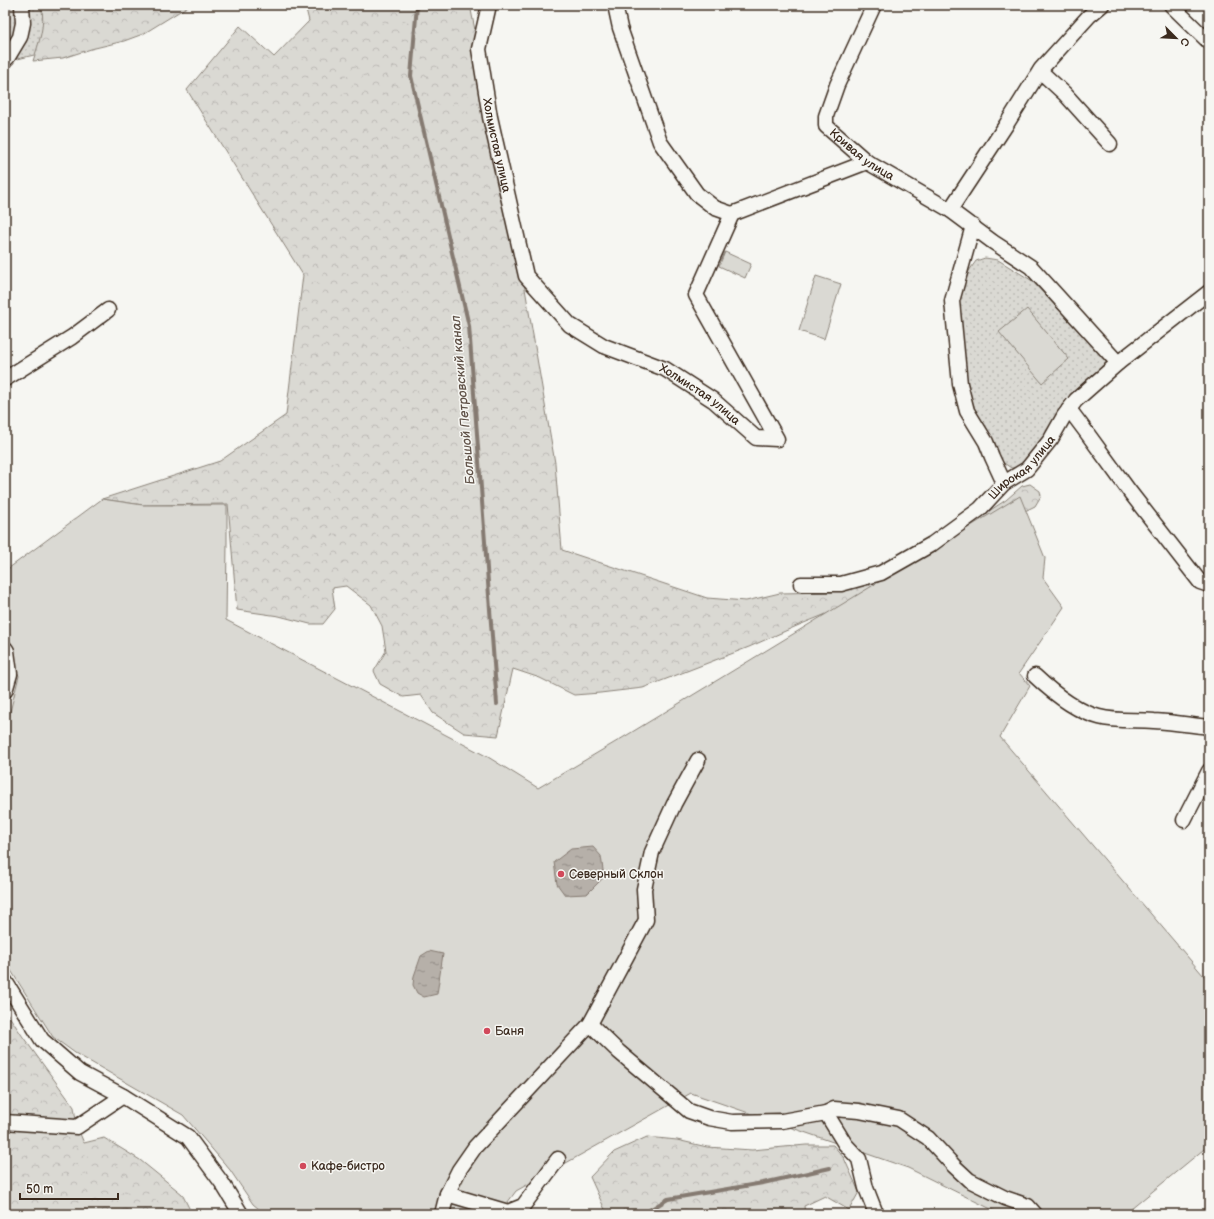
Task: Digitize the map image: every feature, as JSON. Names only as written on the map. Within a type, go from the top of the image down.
[{"type":"street","points":[[5,60],[20,37],[23,23],[22,5]]},
{"type":"street","name":"Холмистая улица","points":[[488,5],[479,49],[490,117],[526,276],[570,325],[604,346],[665,369],[713,400],[756,438],[777,439],[696,295],[732,214]]},
{"type":"street","points":[[615,5],[620,28],[660,142],[697,194],[715,208],[732,214],[867,162]]},
{"type":"street","name":"Кривая улица","points":[[874,5],[837,85],[826,116],[826,126],[867,162],[950,210],[1031,268],[1118,363]]},
{"type":"street","points":[[950,210],[1040,71],[1089,16],[1102,5]]},
{"type":"street","points":[[1171,5],[1209,42]]},
{"type":"street","points":[[1040,71],[1064,94],[1110,144]]},
{"type":"street","points":[[972,226],[952,301],[960,384],[967,412],[986,442],[1004,483]]},
{"type":"street","name":"Широкая улица","points":[[801,584],[841,584],[881,573],[932,544],[980,509],[1004,483],[1027,469],[1051,439],[1064,416],[1076,400],[1118,363],[1209,292]]},
{"type":"street","points":[[5,379],[72,337],[108,310]]},
{"type":"street","points":[[1069,409],[1130,492],[1200,582],[1209,585]]},
{"type":"street","points":[[5,648],[7,651],[10,674],[5,691]]},
{"type":"street","points":[[1035,676],[1045,686],[1077,708],[1099,717],[1127,721],[1153,721],[1209,727]]},
{"type":"street","points":[[442,1214],[447,1194],[459,1170],[474,1147],[590,1024],[646,920],[644,888],[652,852],[674,804],[698,760]]},
{"type":"street","points":[[1184,820],[1209,771]]},
{"type":"street","points":[[5,981],[42,1040],[80,1073],[124,1096],[188,1136],[222,1183],[241,1214]]},
{"type":"street","points":[[590,1024],[619,1052],[689,1111],[709,1118],[732,1122],[782,1121],[826,1113],[834,1109],[858,1110],[899,1119],[928,1138],[969,1180],[1005,1198],[1028,1206],[1034,1214]]},
{"type":"street","points":[[5,1122],[77,1127],[124,1096]]},
{"type":"street","points":[[826,1113],[846,1144],[859,1159],[866,1188],[877,1214]]},
{"type":"street","points":[[447,1194],[508,1212],[523,1206],[558,1159]]},
{"type":"green space","points":[[5,5],[177,5],[113,36],[5,62]]},
{"type":"green space","points":[[41,5],[190,5],[143,34],[124,41],[63,58],[33,61],[43,20]]},
{"type":"green space","points":[[305,5],[470,5],[518,248],[555,463],[562,550],[707,598],[746,601],[780,593],[832,592],[868,584],[873,588],[866,598],[749,647],[643,688],[574,695],[540,678],[513,669],[498,736],[464,733],[433,713],[421,695],[403,697],[380,684],[374,671],[386,651],[382,626],[371,605],[346,586],[332,588],[335,609],[323,624],[310,624],[279,616],[237,610],[228,504],[143,505],[102,499],[220,461],[286,415],[303,275],[187,90],[240,26],[274,57],[309,21]]},
{"type":"green space","points":[[725,252],[751,264],[745,278],[719,266]]},
{"type":"green space","points":[[985,258],[998,260],[1031,280],[1106,360],[1107,365],[1092,375],[1075,394],[1027,463],[1017,468],[1011,468],[1001,461],[969,409],[958,300],[969,271],[976,261]]},
{"type":"green space","points":[[816,276],[841,284],[824,339],[799,331]]},
{"type":"green space","points":[[1027,309],[1069,359],[1042,383],[999,332]]},
{"type":"green space","points":[[1030,484],[1040,491],[1041,496],[1035,506],[922,562],[949,537],[1006,500],[1022,486]]},
{"type":"green space","name":"Северный Склон","points":[[1020,496],[1045,558],[1043,578],[1064,607],[1019,673],[1030,686],[1000,737],[1209,982],[1209,1145],[1125,1214],[1001,1214],[908,1168],[691,1093],[516,1191],[499,1214],[265,1214],[253,1204],[230,1170],[183,1115],[75,1053],[53,1037],[5,961],[5,718],[9,716],[19,676],[5,640],[5,571],[102,499],[143,505],[227,505],[226,620],[488,757],[538,788]]},
{"type":"green space","points":[[5,1010],[74,1107],[77,1127],[84,1143],[104,1138],[140,1160],[182,1194],[192,1214],[5,1214]]},
{"type":"green space","points":[[647,1137],[677,1140],[707,1147],[752,1150],[806,1145],[833,1145],[844,1158],[859,1192],[849,1210],[825,1196],[804,1206],[805,1214],[607,1214],[590,1177],[614,1152]]},
{"type":"water","points":[[593,847],[601,856],[604,877],[587,894],[565,895],[557,884],[554,862],[571,849]]},
{"type":"water","points":[[429,951],[443,954],[437,994],[424,997],[417,993],[413,985],[414,976],[421,956]]},
{"type":"waterway","name":"Большой Петровский канал","points":[[417,5],[411,76],[469,326],[497,704]]},
{"type":"waterway","points":[[643,1214],[668,1199],[763,1183],[830,1168]]},
{"type":"place","name":"Северный Склон","points":[[561,874]]},
{"type":"place","name":"Баня","points":[[487,1031]]},
{"type":"place","name":"Кафе-бистро","points":[[303,1166]]}]
